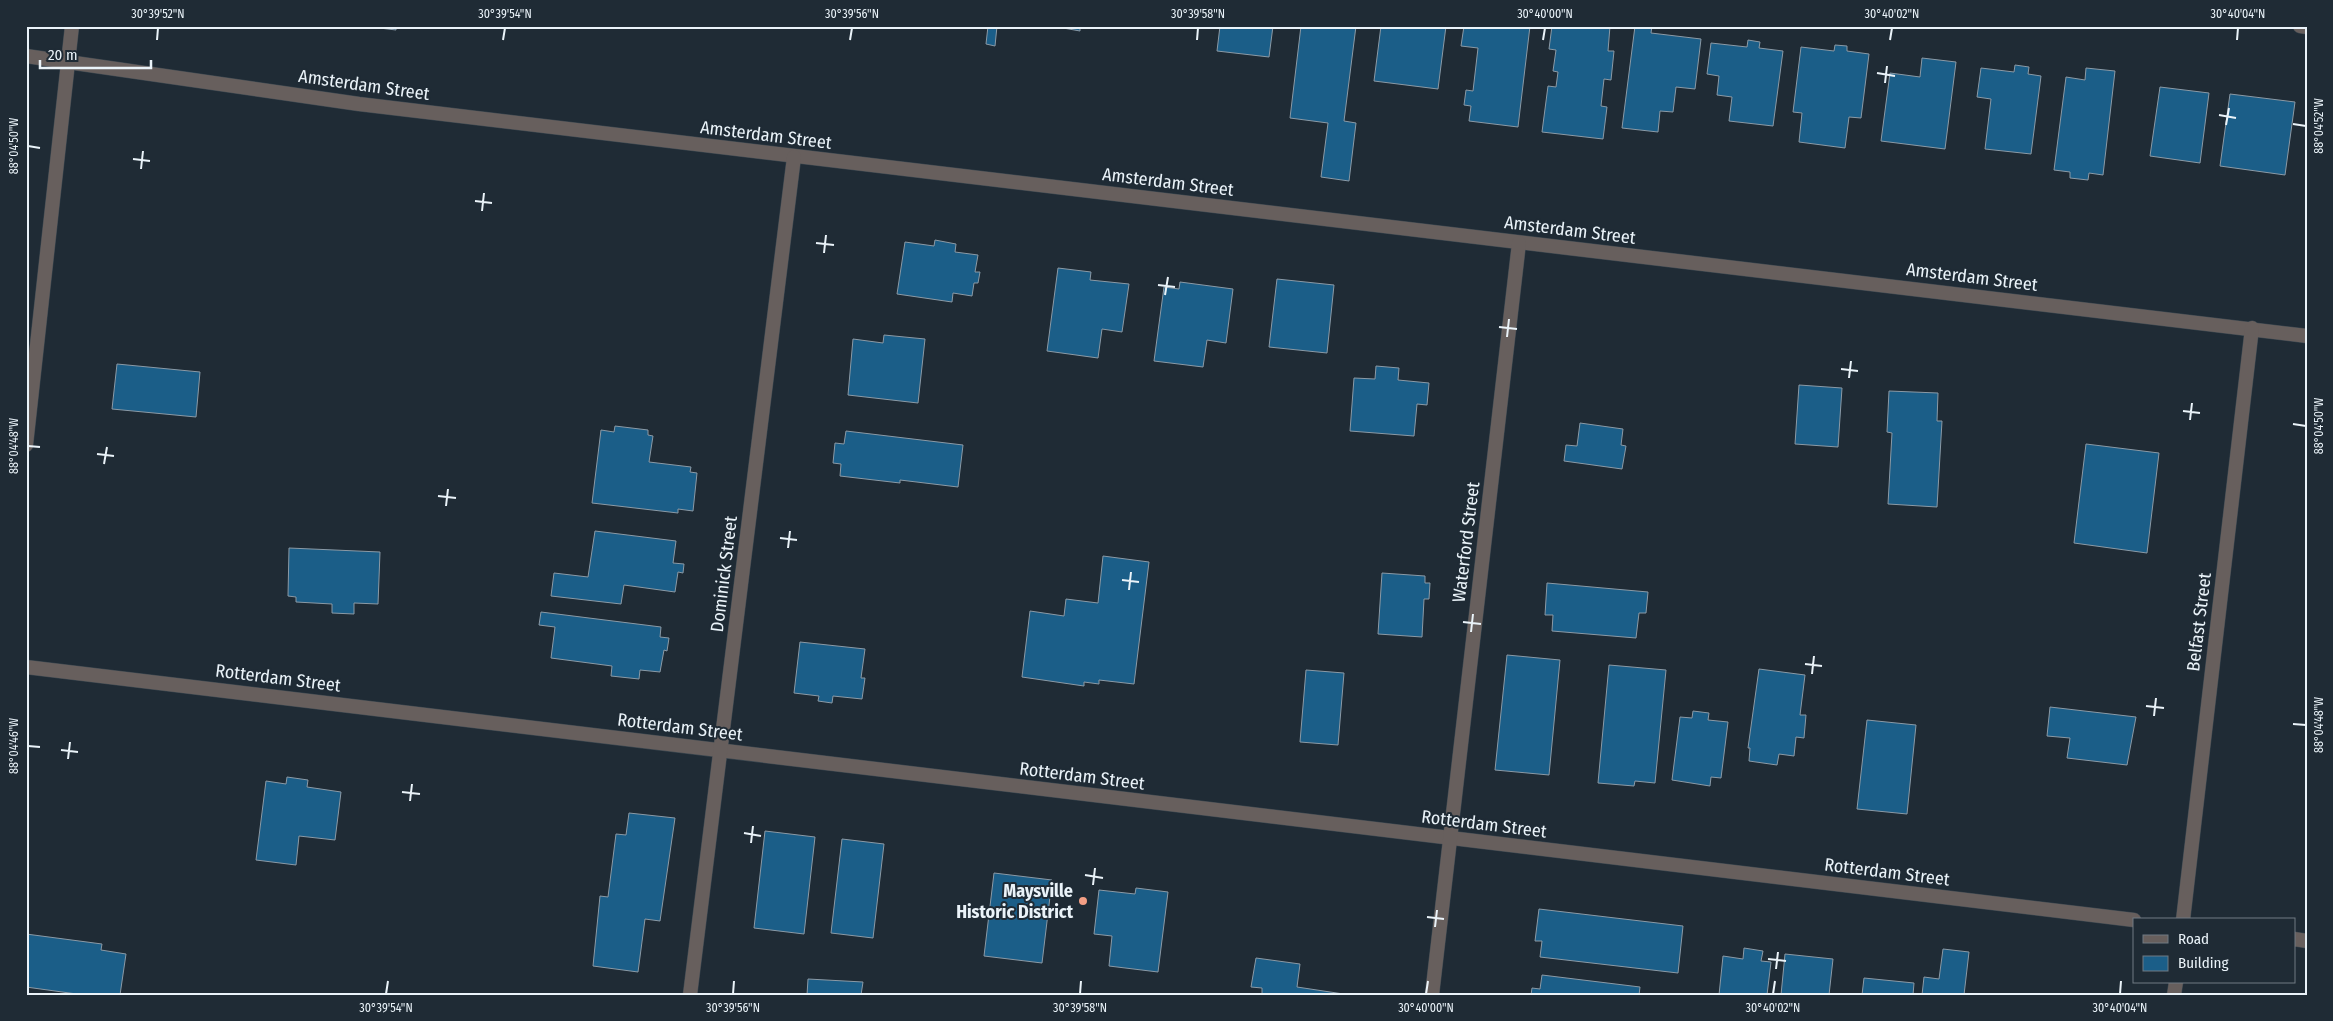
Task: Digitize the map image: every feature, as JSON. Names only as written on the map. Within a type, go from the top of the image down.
[{"type":"street","points":[[26,445],[72,26]]},
{"type":"street","points":[[2300,26],[2307,27]]},
{"type":"street","name":"Amsterdam Street","points":[[26,56],[359,104],[2307,336]]},
{"type":"street","name":"Dominick Street","points":[[690,995],[794,157]]},
{"type":"street","name":"Waterford Street","points":[[1432,995],[1519,243]]},
{"type":"street","name":"Belfast Street","points":[[2183,918],[2252,328]]},
{"type":"street","name":"Rotterdam Street","points":[[26,667],[2133,920]]},
{"type":"building","points":[[363,26],[396,26],[396,30]]},
{"type":"building","points":[[988,26],[997,26],[995,46],[986,44]]},
{"type":"building","points":[[1052,26],[1080,26],[1080,31]]},
{"type":"building","points":[[1220,26],[1273,26],[1269,57],[1217,51]]},
{"type":"building","points":[[1301,26],[1356,26],[1344,121],[1356,123],[1349,181],[1321,177],[1328,123],[1290,118]]},
{"type":"building","points":[[1381,26],[1446,26],[1438,89],[1374,81]]},
{"type":"building","points":[[1464,26],[1530,26],[1518,127],[1469,121],[1471,106],[1464,105],[1466,90],[1473,91],[1478,48],[1461,46]]},
{"type":"building","points":[[1552,26],[1610,26],[1608,51],[1614,51],[1611,80],[1604,79],[1601,106],[1607,107],[1603,139],[1542,132],[1548,86],[1556,87],[1558,72],[1553,71],[1556,50],[1549,49]]},
{"type":"building","points":[[1635,26],[1652,26],[1651,33],[1701,39],[1695,89],[1676,87],[1673,112],[1660,111],[1658,132],[1622,128]]},
{"type":"building","points":[[1748,40],[1760,42],[1759,48],[1783,51],[1773,126],[1729,121],[1732,97],[1717,95],[1719,76],[1707,74],[1711,43],[1747,47]]},
{"type":"building","points":[[1835,45],[1847,46],[1847,51],[1869,54],[1861,118],[1849,117],[1845,148],[1799,142],[1802,113],[1793,112],[1801,47],[1834,51]]},
{"type":"building","points":[[1922,58],[1956,62],[1945,149],[1881,141],[1890,73],[1920,77]]},
{"type":"building","points":[[2015,65],[2029,67],[2028,74],[2041,76],[2031,154],[1985,149],[1991,99],[1977,97],[1981,68],[2014,72]]},
{"type":"building","points":[[2086,68],[2115,71],[2103,175],[2089,173],[2088,180],[2070,178],[2070,172],[2054,170],[2066,77],[2085,80]]},
{"type":"building","points":[[2160,87],[2209,93],[2200,163],[2150,156]]},
{"type":"building","points":[[2230,94],[2295,102],[2285,175],[2220,166]]},
{"type":"building","points":[[935,240],[956,244],[955,252],[978,255],[975,272],[980,272],[978,283],[974,283],[972,296],[953,293],[952,302],[897,294],[905,242],[934,246]]},
{"type":"building","points":[[1058,268],[1091,272],[1090,280],[1129,284],[1122,332],[1102,329],[1098,358],[1047,351]]},
{"type":"building","points":[[1277,279],[1334,285],[1327,353],[1269,347]]},
{"type":"building","points":[[1180,282],[1233,289],[1226,343],[1207,340],[1203,367],[1154,361],[1164,287],[1179,289]]},
{"type":"building","points":[[884,335],[925,339],[918,403],[848,395],[853,339],[883,343]]},
{"type":"building","points":[[117,364],[200,372],[196,417],[112,409]]},
{"type":"building","points":[[1376,366],[1399,368],[1398,380],[1429,383],[1427,405],[1417,404],[1414,436],[1350,431],[1354,378],[1375,379]]},
{"type":"building","points":[[1799,385],[1842,388],[1838,447],[1795,444]]},
{"type":"building","points":[[1889,391],[1938,393],[1937,421],[1942,421],[1937,507],[1888,504],[1892,433],[1887,432]]},
{"type":"building","points":[[1580,423],[1623,429],[1621,445],[1626,446],[1622,469],[1564,461],[1566,445],[1577,446]]},
{"type":"building","points":[[615,426],[648,430],[648,435],[653,436],[649,462],[691,467],[690,472],[697,473],[693,511],[678,509],[678,513],[592,503],[601,430],[614,432]]},
{"type":"building","points":[[846,431],[963,445],[958,487],[900,480],[900,483],[840,476],[841,464],[833,463],[835,443],[844,444]]},
{"type":"building","points":[[2086,444],[2159,453],[2147,553],[2074,543]]},
{"type":"building","points":[[595,531],[676,541],[673,563],[684,564],[683,573],[678,572],[675,592],[624,585],[621,604],[551,596],[554,573],[588,577]]},
{"type":"building","points":[[289,548],[380,552],[378,604],[354,603],[354,614],[332,613],[332,604],[296,602],[296,597],[288,596]]},
{"type":"building","points":[[1103,556],[1149,562],[1134,684],[1099,680],[1099,684],[1084,682],[1084,686],[1022,677],[1030,611],[1064,616],[1066,599],[1098,603]]},
{"type":"building","points":[[1382,573],[1425,576],[1425,583],[1430,583],[1429,599],[1424,599],[1422,637],[1378,634]]},
{"type":"building","points":[[1547,583],[1648,592],[1646,613],[1639,613],[1636,638],[1552,631],[1553,615],[1545,615]]},
{"type":"building","points":[[541,612],[661,627],[660,637],[669,638],[667,651],[664,650],[660,672],[640,670],[639,679],[611,676],[612,666],[551,658],[555,627],[539,625]]},
{"type":"building","points":[[800,642],[865,649],[861,678],[865,678],[862,699],[833,696],[832,703],[818,701],[819,696],[794,693]]},
{"type":"building","points":[[1507,655],[1560,660],[1549,775],[1495,770]]},
{"type":"building","points":[[1609,665],[1666,670],[1655,783],[1635,781],[1634,786],[1598,783]]},
{"type":"building","points":[[1759,669],[1805,675],[1800,715],[1806,715],[1804,738],[1796,737],[1794,756],[1779,754],[1777,765],[1749,761],[1750,748],[1748,748]]},
{"type":"building","points":[[1306,670],[1344,673],[1338,745],[1300,742]]},
{"type":"building","points":[[2050,707],[2136,717],[2127,765],[2067,758],[2070,738],[2047,736]]},
{"type":"building","points":[[1693,711],[1709,713],[1708,720],[1728,722],[1721,778],[1711,777],[1710,786],[1672,780],[1680,717],[1692,718]]},
{"type":"building","points":[[1867,720],[1916,725],[1907,814],[1857,809]]},
{"type":"building","points":[[287,777],[308,780],[307,787],[341,792],[335,840],[299,836],[296,865],[256,860],[266,781],[286,784]]},
{"type":"building","points":[[629,813],[675,818],[660,921],[645,919],[638,972],[593,966],[600,896],[608,897],[616,834],[626,835]]},
{"type":"building","points":[[765,831],[815,837],[804,934],[754,928]]},
{"type":"building","points":[[842,839],[884,844],[873,938],[831,933]]},
{"type":"building","points":[[994,873],[1052,880],[1042,963],[984,956]]},
{"type":"building","points":[[1136,888],[1168,892],[1158,972],[1109,966],[1112,936],[1094,934],[1099,890],[1135,894]]},
{"type":"building","points":[[1539,909],[1683,926],[1678,973],[1540,957],[1542,941],[1535,941]]},
{"type":"building","points":[[26,934],[102,944],[101,950],[126,954],[120,995],[84,995],[26,987]]},
{"type":"building","points":[[1744,948],[1763,951],[1761,961],[1771,962],[1767,995],[1719,995],[1723,956],[1743,959]]},
{"type":"building","points":[[1943,949],[1969,952],[1964,995],[1922,995],[1924,977],[1939,979]]},
{"type":"building","points":[[1785,954],[1833,959],[1829,995],[1781,995]]},
{"type":"building","points":[[1256,958],[1300,964],[1297,987],[1350,995],[1262,995],[1262,988],[1251,987]]},
{"type":"building","points":[[1542,975],[1640,987],[1639,995],[1531,995],[1532,988],[1540,989]]},
{"type":"building","points":[[1864,978],[1914,983],[1913,995],[1862,995]]},
{"type":"building","points":[[808,979],[863,982],[861,995],[807,995]]},
{"type":"place","name":"Maysville Historic District","points":[[1083,901]]}]
